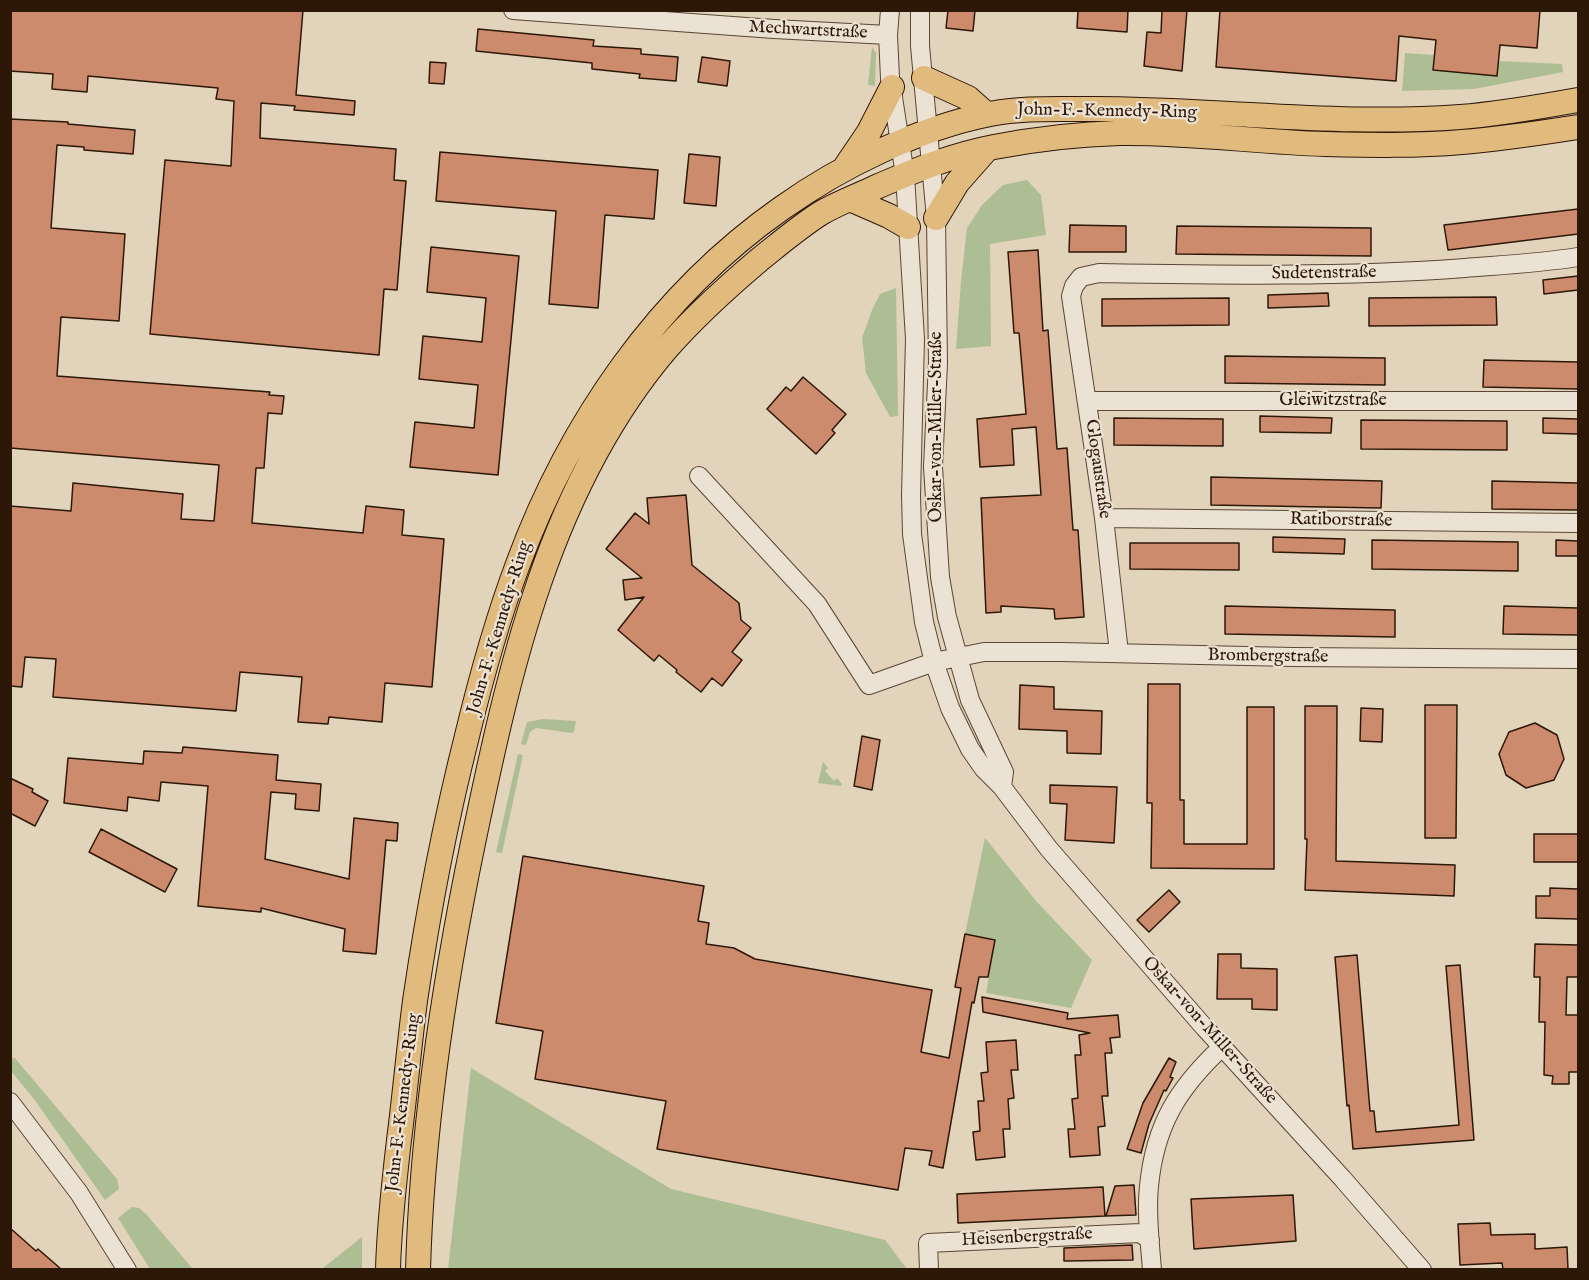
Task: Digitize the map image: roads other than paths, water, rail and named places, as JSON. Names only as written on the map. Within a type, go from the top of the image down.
[{"type":"main road","points":[[924,78],[968,98],[986,114]]},
{"type":"main road","points":[[846,166],[869,132],[892,87]]},
{"type":"main road","name":"John-F.-Kennedy-Ring","points":[[388,1269],[406,1065],[421,962],[457,774],[489,652],[508,591],[533,525],[572,447],[597,405],[621,368],[658,320],[699,277],[745,236],[846,166],[928,132],[986,114],[1044,109],[1115,108],[1323,119],[1393,120],[1460,117],[1578,100]]},
{"type":"main road","name":"John-F.-Kennedy-Ring","points":[[418,1269],[433,1078],[465,881],[501,714],[535,596],[555,538],[602,440],[664,351],[720,292],[795,231],[825,210],[932,164],[1031,140],[1120,133],[1319,144],[1392,145],[1462,142],[1578,127]]},
{"type":"main road","points":[[936,218],[957,183],[987,149]]},
{"type":"main road","points":[[850,199],[908,227]]},
{"type":"street","name":"Mechwartstraße","points":[[513,10],[888,35]]},
{"type":"street","name":"Oskar-von-Miller-Straße","points":[[890,10],[888,35],[892,87],[905,175],[915,339],[912,534],[923,613],[934,662],[950,708],[970,749],[984,769],[1002,787],[1049,849],[1222,1047],[1422,1269]]},
{"type":"street","name":"Oskar-von-Miller-Straße","points":[[920,10],[920,46],[936,218],[938,363],[933,467],[940,577],[947,617],[970,700],[1004,772],[1002,787]]},
{"type":"street","name":"Sudetenstraße","points":[[1074,286],[1081,277],[1099,273],[1268,275],[1396,273],[1578,257]]},
{"type":"street","name":"Glogaustraße","points":[[1074,286],[1071,296],[1072,314],[1088,401],[1119,654]]},
{"type":"street","name":"Gleiwitzstraße","points":[[1088,401],[1578,401]]},
{"type":"street","name":"Brombergstraße","points":[[699,476],[818,604],[869,685],[934,662],[984,652],[1578,659]]},
{"type":"street","name":"Ratiborstraße","points":[[1104,518],[1578,523]]},
{"type":"street","points":[[1152,1269],[1149,1188],[1160,1134],[1168,1115],[1191,1077],[1222,1047]]},
{"type":"street","points":[[10,1102],[79,1193],[127,1269]]},
{"type":"street","name":"Heisenbergstraße","points":[[929,1269],[928,1243],[1140,1233],[1150,1240]]}]
